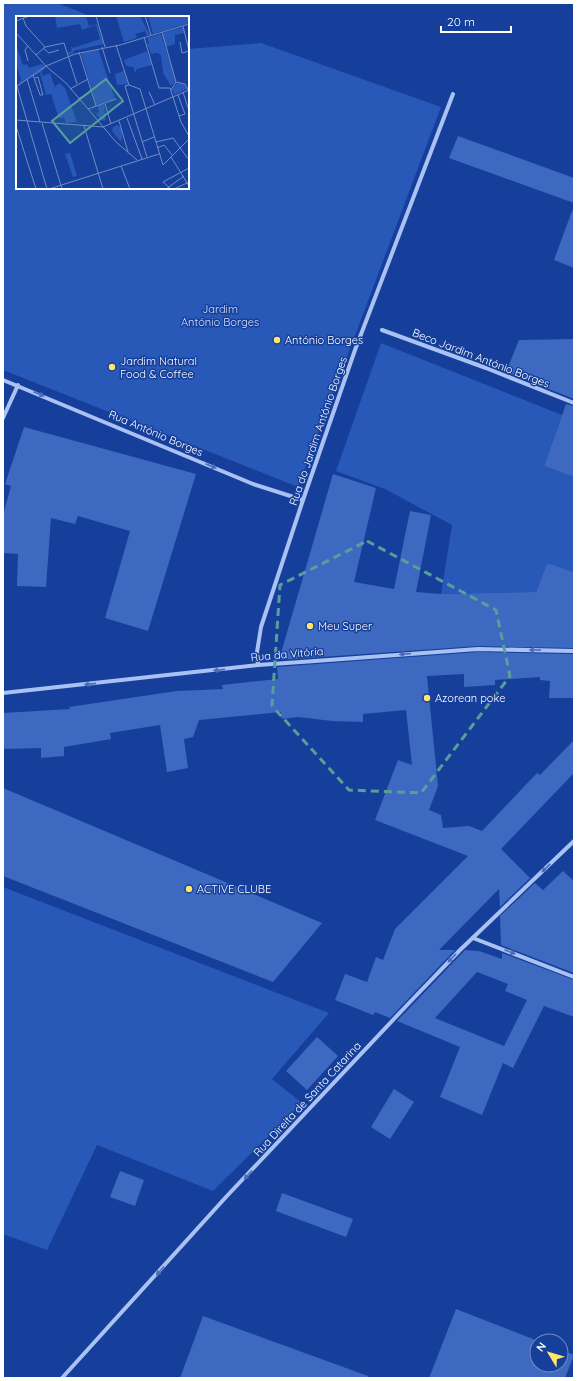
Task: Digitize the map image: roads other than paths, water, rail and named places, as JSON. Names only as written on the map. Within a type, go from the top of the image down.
[{"type":"street","name":"Rua do Jardim António Borges","points":[[258,665],[257,652],[261,627],[303,500],[355,350],[453,94]]},
{"type":"street","name":"Beco Jardim António Borges","points":[[382,330],[486,368],[574,403]]},
{"type":"street","name":"Rua António Borges","points":[[3,380],[254,484],[303,500]]},
{"type":"street","points":[[3,418],[18,385]]},
{"type":"street","name":"Rua da Vitória","points":[[3,693],[258,665],[478,649],[574,651]]},
{"type":"street","name":"Rua Direita de Santa Catarina","points":[[62,1378],[226,1197],[460,950],[574,841]]},
{"type":"street","points":[[473,938],[574,977]]},
{"type":"place","name":"António Borges","points":[[277,340]]},
{"type":"place","name":"Jardim Natural Food & Coffee","points":[[112,367]]},
{"type":"place","name":"Meu Super","points":[[310,626]]},
{"type":"place","name":"Azorean poke","points":[[427,698]]},
{"type":"place","name":"ACTIVE CLUBE","points":[[189,889]]},
{"type":"park label","name":"Jardim António Borges","points":[[220,315]]}]
